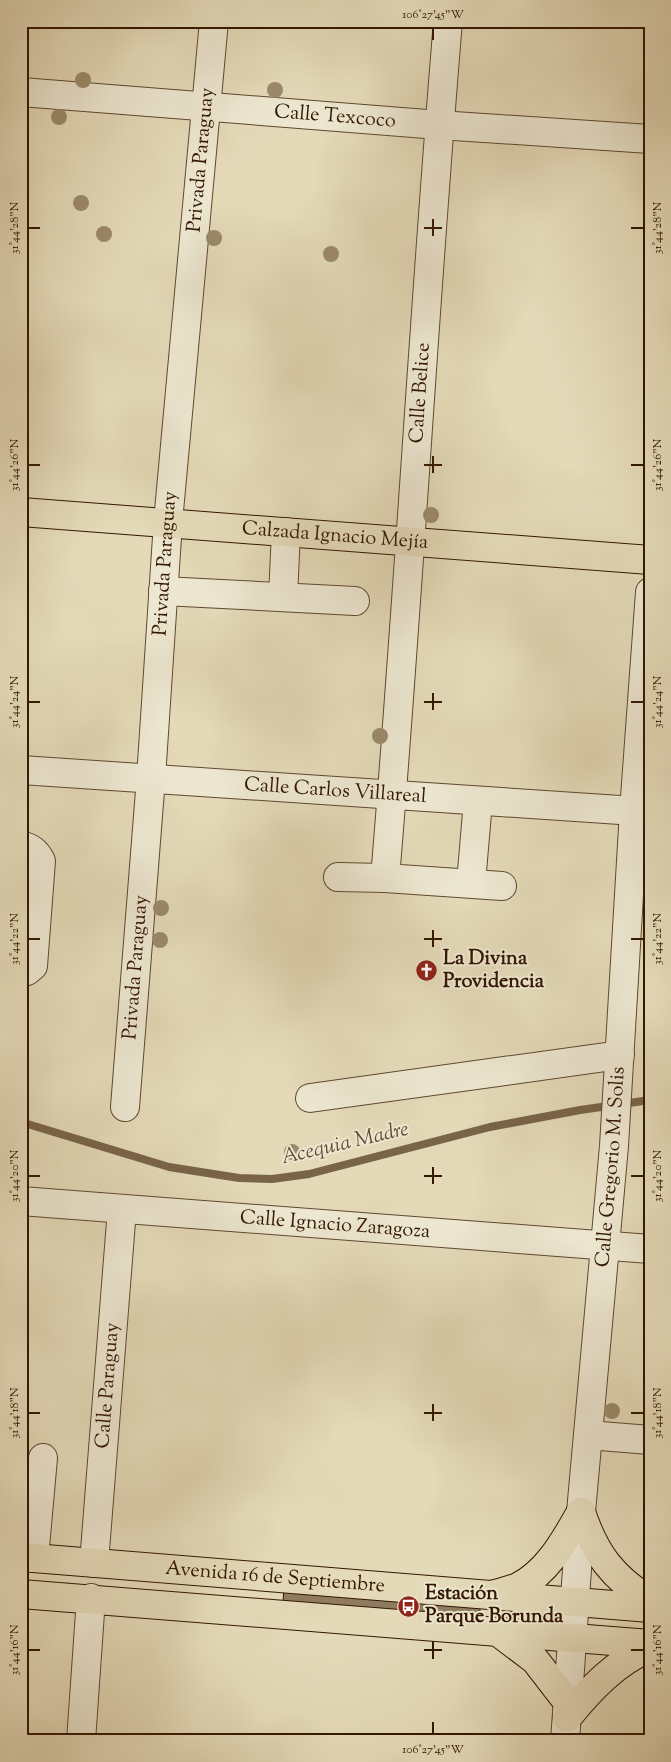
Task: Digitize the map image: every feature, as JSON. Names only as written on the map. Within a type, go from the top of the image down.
[{"type":"main road","name":"Calzada Ignacio Mejía","points":[[21,512],[650,560]]},
{"type":"main road","points":[[490,1596],[518,1586],[542,1569],[563,1543],[581,1512]]},
{"type":"main road","points":[[581,1512],[589,1536],[600,1555],[630,1588],[650,1601]]},
{"type":"main road","name":"Avenida 16 de Septiembre","points":[[28,1557],[650,1608]]},
{"type":"main road","name":"Avenida 16 de Septiembre","points":[[21,1594],[92,1598],[650,1645]]},
{"type":"main road","points":[[497,1631],[535,1660],[567,1721],[589,1692],[606,1674],[650,1645]]},
{"type":"street","name":"Privada Paraguay","points":[[125,1106],[151,778],[168,522],[214,21]]},
{"type":"street","name":"Calle Belice","points":[[385,878],[448,21]]},
{"type":"street","name":"Calle Texcoco","points":[[21,92],[439,125],[650,139]]},
{"type":"street","points":[[283,597],[286,532]]},
{"type":"street","points":[[163,591],[356,601]]},
{"type":"street","name":"Calle Gregorio M. Solis","points":[[567,1721],[581,1512],[642,812],[650,592]]},
{"type":"street","name":"Calle Carlos Villareal","points":[[21,770],[642,812]]},
{"type":"street","points":[[471,883],[478,801]]},
{"type":"street","points":[[21,845],[36,852],[41,861],[33,966],[21,973]]},
{"type":"street","points":[[338,876],[502,886]]},
{"type":"street","points":[[310,1098],[619,1067]]},
{"type":"street","name":"Calle Ignacio Zaragoza","points":[[21,1201],[650,1249]]},
{"type":"street","name":"Calle Paraguay","points":[[94,1563],[122,1209]]},
{"type":"street","points":[[588,1435],[650,1440]]},
{"type":"street","points":[[28,1557],[43,1458]]},
{"type":"street","points":[[81,1741],[92,1598]]},
{"type":"building","name":"Estación Parque Borunda","points":[[284,1587],[480,1602],[479,1618],[283,1602]]},
{"type":"building","points":[[648,1705],[650,1705],[650,1741],[644,1741]]},
{"type":"waterway","name":"Acequia Madre","points":[[21,1122],[169,1167],[239,1178],[272,1179],[309,1174],[490,1127],[580,1110],[650,1100]]},
{"type":"place","name":"La Divina Providencia","points":[[427,971]]},
{"type":"place","name":"Estación Parque Borunda","points":[[409,1606]]}]
